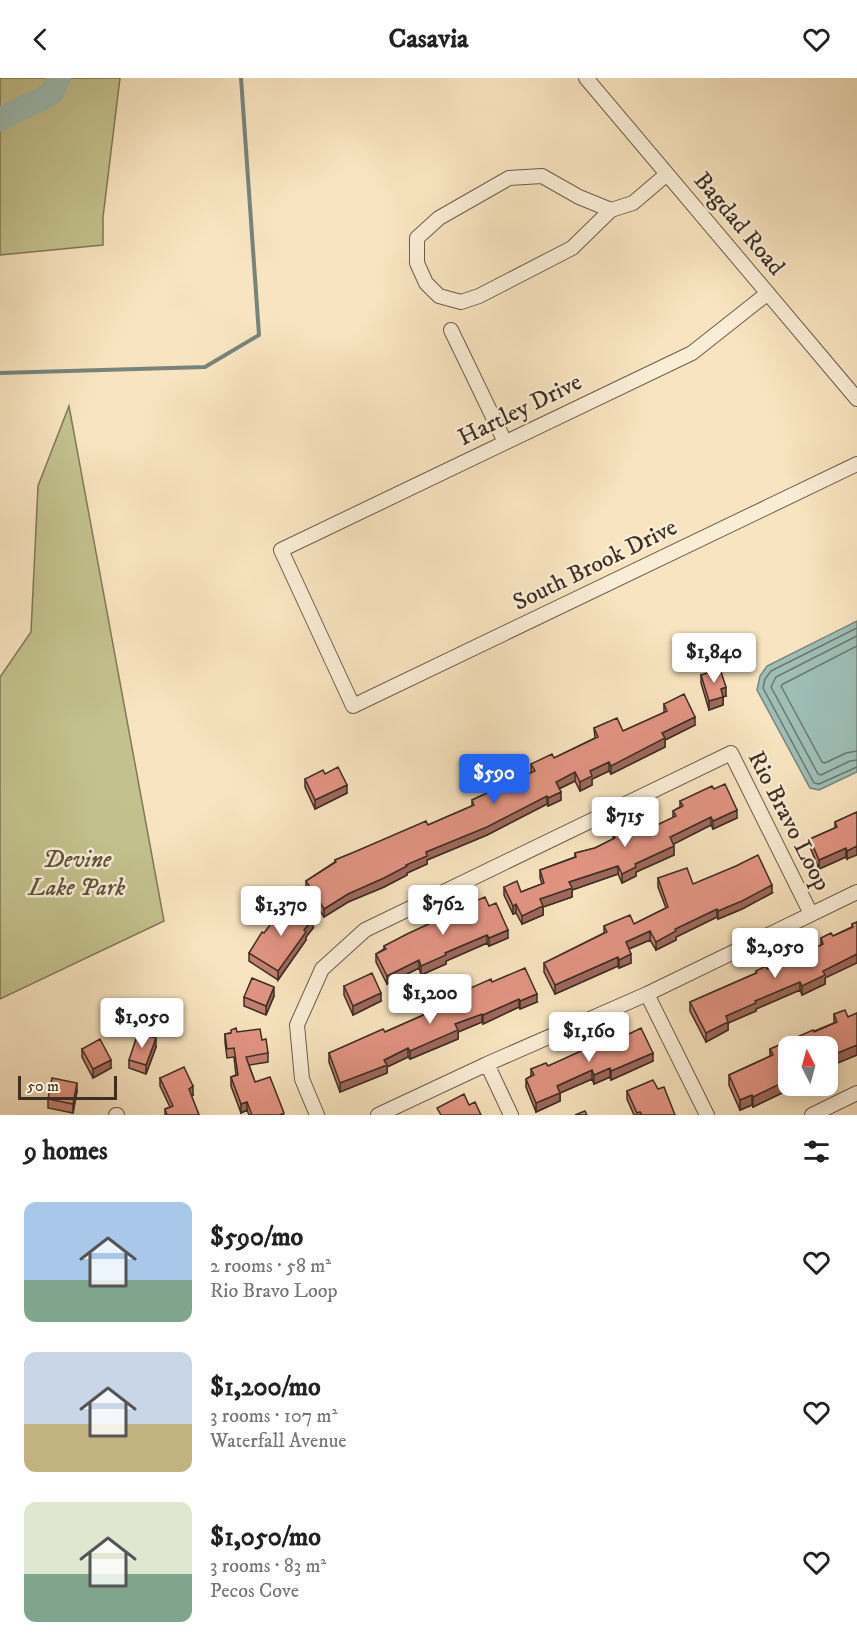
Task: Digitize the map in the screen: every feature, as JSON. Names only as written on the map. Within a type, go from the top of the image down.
[{"type":"street","name":"Bagdad Road","points":[[586,78],[857,399]]},
{"type":"street","points":[[611,210],[579,197],[542,176],[509,178],[439,218],[417,238],[417,263],[426,283],[439,296],[461,302],[479,296],[572,248],[611,210],[633,202],[667,174]]},
{"type":"street","name":"Hartley Drive","points":[[353,706],[281,550],[692,353],[768,293]]},
{"type":"street","points":[[451,330],[505,442]]},
{"type":"street","name":"South Brook Drive","points":[[353,706],[857,464]]},
{"type":"street","name":"Rio Bravo Loop","points":[[317,1115],[302,1079],[297,1025],[322,969],[365,930],[731,753],[812,914]]},
{"type":"street","points":[[378,1115],[647,994],[857,892]]},
{"type":"street","points":[[647,994],[707,1115]]},
{"type":"street","points":[[487,1064],[511,1115]]},
{"type":"street","points":[[812,1115],[857,1093]]},
{"type":"green space","points":[[0,78],[120,78],[103,217],[103,245],[0,255]]},
{"type":"green space","name":"Devine Lake Park","points":[[69,406],[164,921],[0,999],[0,677],[31,632],[38,486]]},
{"type":"water","points":[[857,621],[857,772],[819,790],[810,788],[757,690],[760,676],[767,666]]},
{"type":"building","points":[[720,669],[726,687],[721,689],[723,697],[709,701],[701,675]]},
{"type":"building","points":[[684,694],[695,717],[662,733],[665,738],[611,766],[609,762],[590,771],[592,776],[580,782],[575,772],[556,782],[561,792],[548,798],[547,796],[487,827],[426,852],[427,856],[348,894],[324,909],[306,881],[336,862],[335,860],[426,821],[428,825],[474,805],[472,800],[535,771],[531,764],[552,754],[554,758],[598,737],[594,728],[617,718],[623,731],[667,711],[664,704]]},
{"type":"building","points":[[338,767],[347,785],[315,800],[305,779],[323,770],[325,774]]},
{"type":"building","points":[[725,784],[737,810],[713,821],[711,817],[670,837],[674,846],[635,864],[636,867],[622,874],[618,866],[569,882],[572,888],[540,899],[543,906],[522,916],[516,904],[513,906],[504,887],[517,881],[521,892],[544,883],[540,870],[576,857],[575,853],[595,848],[615,838],[613,834],[649,817],[653,827],[676,816],[673,811],[683,806],[680,801],[712,786],[714,789]]},
{"type":"building","points":[[857,812],[857,846],[847,851],[846,848],[819,860],[810,839],[837,827],[835,822]]},
{"type":"building","points":[[758,855],[772,885],[742,901],[718,911],[717,909],[675,929],[676,931],[656,942],[650,931],[626,942],[631,954],[619,960],[618,957],[555,985],[544,963],[607,932],[604,926],[630,915],[634,924],[668,907],[658,878],[687,868],[693,884]]},
{"type":"building","points":[[485,897],[489,906],[496,903],[508,930],[489,938],[487,935],[421,966],[419,960],[387,976],[376,954],[386,949],[384,946]]},
{"type":"building","points":[[288,901],[313,919],[278,971],[249,953],[262,932],[264,933]]},
{"type":"building","points":[[857,922],[857,954],[823,971],[825,975],[802,986],[800,982],[726,1016],[728,1022],[706,1033],[690,1002],[757,973],[756,971],[766,966],[767,969],[789,959],[788,957],[798,952],[800,955],[823,944],[821,938],[831,933],[833,936],[853,927],[852,924]]},
{"type":"building","points":[[525,968],[537,994],[455,1024],[458,1030],[410,1051],[408,1048],[384,1060],[387,1065],[340,1083],[329,1053],[383,1029],[385,1032],[435,1010],[432,1005],[491,979],[492,982]]},
{"type":"building","points":[[372,973],[381,993],[353,1006],[344,986]]},
{"type":"building","points":[[252,978],[274,987],[266,1006],[244,997]]},
{"type":"building","points":[[845,1010],[848,1017],[857,1013],[857,1045],[838,1053],[838,1036],[799,1036],[837,1022],[834,1014]]},
{"type":"building","points":[[236,1028],[237,1032],[260,1029],[262,1040],[266,1039],[268,1053],[246,1057],[255,1082],[270,1077],[284,1113],[252,1115],[247,1102],[241,1104],[231,1077],[238,1075],[234,1048],[227,1049],[225,1034],[231,1033],[231,1030]]},
{"type":"building","points":[[641,1028],[653,1053],[611,1071],[610,1068],[594,1075],[592,1070],[557,1086],[560,1093],[536,1103],[526,1079],[534,1075],[531,1069],[546,1063],[548,1066],[627,1030],[629,1034]]},
{"type":"building","points":[[138,1033],[156,1038],[146,1065],[129,1060]]},
{"type":"building","points":[[100,1039],[111,1060],[93,1069],[82,1049]]},
{"type":"building","points":[[778,1045],[778,1085],[753,1097],[752,1095],[740,1100],[729,1075],[773,1055],[770,1049]]},
{"type":"building","points":[[184,1067],[193,1086],[189,1089],[199,1115],[167,1115],[165,1109],[173,1106],[160,1078]]},
{"type":"building","points":[[52,1078],[77,1083],[73,1104],[48,1099]]},
{"type":"building","points":[[653,1080],[658,1089],[664,1087],[675,1115],[637,1113],[627,1091]]},
{"type":"building","points":[[464,1094],[469,1105],[475,1102],[481,1115],[441,1115],[437,1108]]},
{"type":"building","points":[[585,1111],[587,1115],[575,1115]]},
{"type":"waterway","points":[[0,119],[51,94],[59,78]]},
{"type":"waterway","points":[[0,373],[205,367],[259,335],[241,78]]}]
